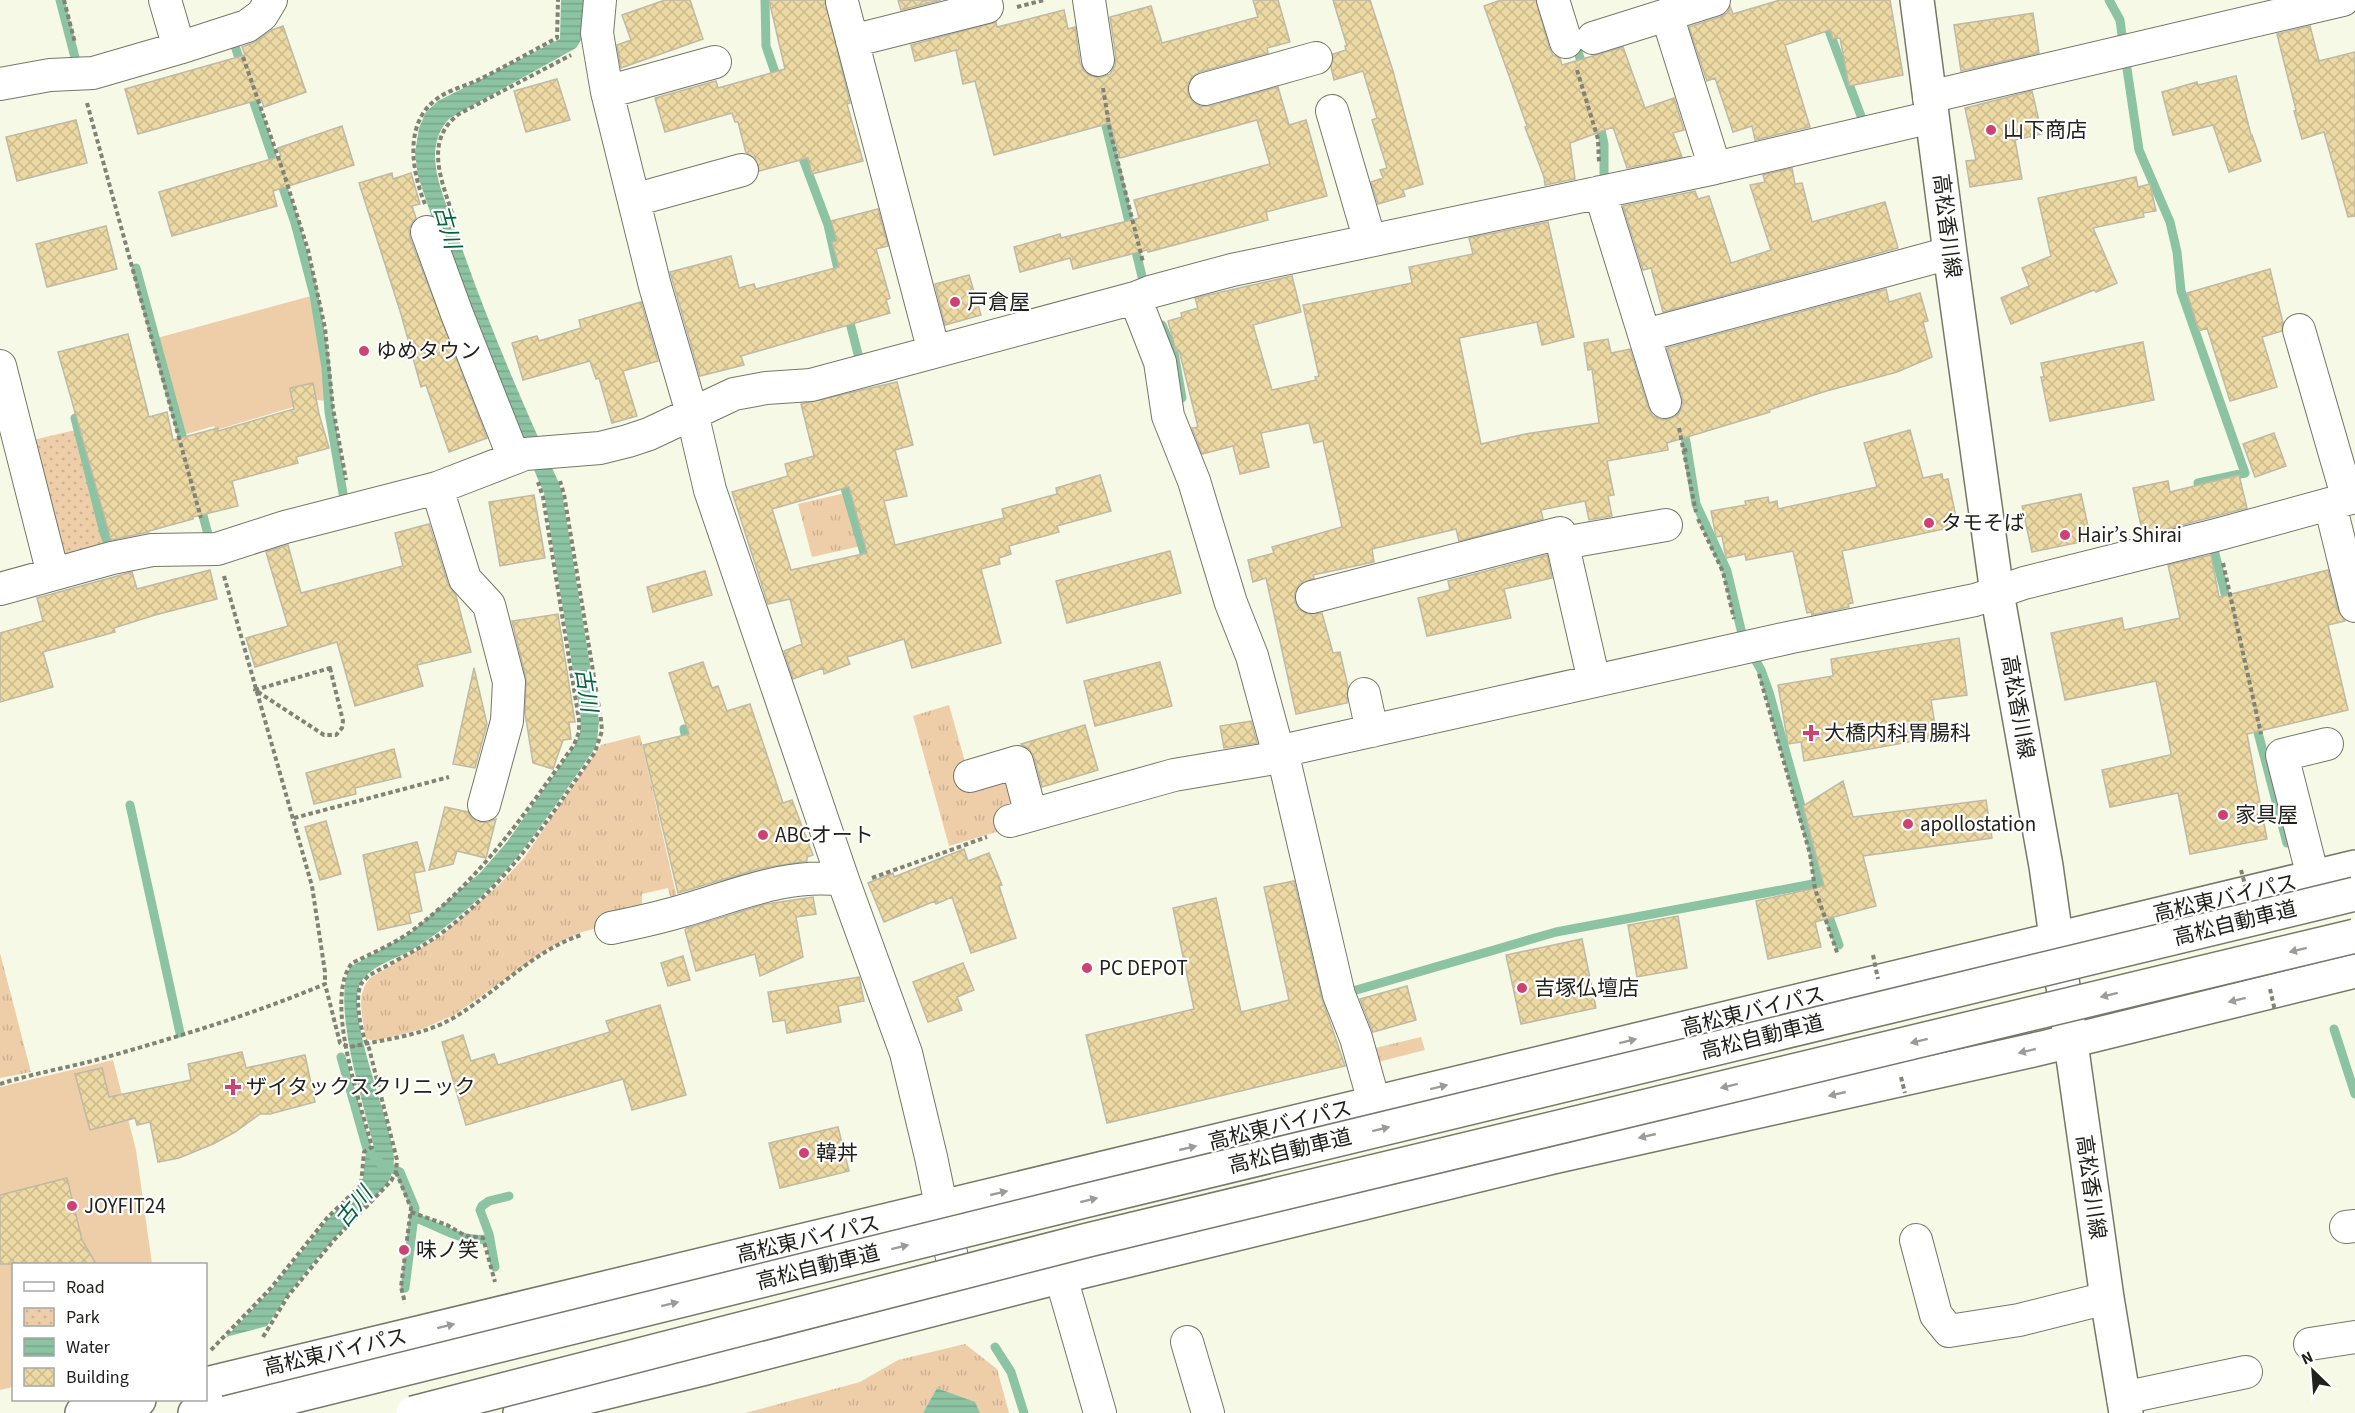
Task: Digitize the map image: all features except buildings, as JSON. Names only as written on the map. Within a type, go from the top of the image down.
[{"type":"main road","name":"高松香川線","points":[[1917,0],[1997,592],[2046,866],[2106,1298],[2124,1405]]},
{"type":"main road","name":"高松東バイパス","points":[[207,1368],[684,1269],[2355,867]]},
{"type":"main road","name":"高松自動車道","points":[[226,1413],[1092,1199],[2355,894]]},
{"type":"main road","name":"高松自動車道","points":[[413,1413],[1088,1240],[2355,936]]},
{"type":"main road","points":[[520,1413],[1542,1160],[2070,1040],[2355,971]]},
{"type":"main road","points":[[195,1413],[604,1314],[684,1269]]},
{"type":"main road","points":[[440,1413],[619,1367],[702,1369]]},
{"type":"main road","points":[[82,1413],[135,1401]]},
{"type":"street","points":[[165,0],[179,48]]},
{"type":"street","points":[[0,84],[50,75],[93,73],[179,48],[247,26],[262,15],[272,0]]},
{"type":"street","points":[[600,0],[597,33],[607,92],[655,286],[692,413],[710,490],[843,880],[906,1053],[942,1207],[961,1302]]},
{"type":"street","points":[[852,41],[987,8],[985,0]]},
{"type":"street","points":[[1089,0],[1098,60]]},
{"type":"street","points":[[1553,0],[1579,40],[1714,0]]},
{"type":"street","points":[[0,589],[112,558],[152,550],[217,549],[285,527],[437,488],[529,455],[600,448],[628,441],[649,434],[734,394],[811,385],[1232,270],[1520,207],[1715,168],[1931,107],[2343,0]]},
{"type":"street","points":[[842,2],[934,352]]},
{"type":"street","points":[[1667,15],[1715,168]]},
{"type":"street","points":[[1205,89],[1316,58]]},
{"type":"street","points":[[607,92],[715,63]]},
{"type":"street","points":[[1332,111],[1370,241]]},
{"type":"street","points":[[634,200],[742,170]]},
{"type":"street","points":[[1600,192],[1601,202],[1665,402]]},
{"type":"street","points":[[441,224],[457,314],[529,455]]},
{"type":"street","points":[[1657,332],[1950,253]]},
{"type":"street","points":[[1143,295],[1160,362],[1168,416],[1194,481],[1231,603],[1252,656],[1280,754],[1285,764],[1340,995],[1356,1038],[1374,1102]]},
{"type":"street","points":[[2299,330],[2344,500],[2355,606]]},
{"type":"street","points":[[0,366],[53,574]]},
{"type":"street","points":[[437,488],[465,579],[489,605],[509,682],[507,721],[484,805]]},
{"type":"street","points":[[970,776],[1017,762],[1020,818],[1174,775],[1269,759],[1290,749],[1594,681],[1975,600],[2024,583],[2344,500]]},
{"type":"street","points":[[1563,543],[1666,525]]},
{"type":"street","points":[[1312,597],[1560,533],[1594,681]]},
{"type":"street","points":[[1364,694],[1372,731]]},
{"type":"street","points":[[2313,877],[2282,755],[2327,744]]},
{"type":"street","points":[[611,928],[681,912],[771,884],[799,879],[843,880]]},
{"type":"street","points":[[1916,1240],[1936,1315],[1949,1331],[2019,1320],[2106,1298]]},
{"type":"street","points":[[1062,1277],[1100,1413]]},
{"type":"street","points":[[2310,1344],[2355,1336]]},
{"type":"street","points":[[1187,1342],[1208,1413]]},
{"type":"street","points":[[2124,1405],[2246,1372]]},
{"type":"path","points":[[64,0],[82,86],[206,539],[217,549],[255,690],[294,818],[317,908],[325,984],[340,1043],[350,1047],[435,1026],[455,1017],[556,946],[603,927],[611,928]]},
{"type":"path","points":[[558,0],[558,38],[443,95],[432,103],[420,119],[413,151],[416,176],[434,230],[441,224],[438,164],[440,140],[445,126],[459,114],[571,55],[597,33]]},
{"type":"path","points":[[233,31],[285,177],[308,250],[325,328],[333,408],[351,510]]},
{"type":"path","points":[[1579,40],[1572,53],[1598,139],[1600,192]]},
{"type":"path","points":[[1098,60],[1143,295]]},
{"type":"path","points":[[263,1337],[293,1290],[334,1239],[391,1181],[396,1172],[397,1160],[360,1013],[361,984],[368,976],[438,935],[498,884],[522,857],[599,743],[602,720],[564,494],[529,455]]},
{"type":"path","points":[[207,1368],[327,1218],[361,1185],[364,1152],[372,1147],[347,1055],[341,1007],[344,978],[349,967],[352,963],[408,933],[479,872],[505,841],[574,745],[579,732],[579,720],[543,497],[529,455]]},
{"type":"path","points":[[2216,535],[2264,745]]},
{"type":"path","points":[[330,668],[344,721],[342,728],[336,735],[324,735],[255,690],[330,668]]},
{"type":"path","points":[[294,818],[449,777]]},
{"type":"path","points":[[843,880],[859,882],[1004,832],[1020,818]]},
{"type":"path","points":[[0,1084],[106,1057],[182,1034],[289,999],[325,984]]},
{"type":"path","points":[[396,1172],[411,1208],[401,1287],[405,1303]]},
{"type":"path","points":[[411,1212],[447,1225],[466,1236],[483,1238],[495,1282]]},
{"type":"green space","points":[[311,296],[319,333],[325,401],[317,400],[216,430],[214,426],[183,435],[157,338]]},
{"type":"green space","points":[[75,430],[109,550],[73,559],[61,553],[33,440]]},
{"type":"green space","points":[[845,493],[861,546],[812,557],[798,504]]},
{"type":"green space","points":[[949,705],[967,769],[1010,771],[1017,798],[1003,830],[949,846],[913,716]]},
{"type":"green space","points":[[640,735],[679,907],[673,908],[668,888],[642,894],[642,915],[579,933],[549,948],[454,1015],[422,1029],[376,1041],[366,1039],[361,999],[365,985],[370,978],[441,936],[499,885],[524,858],[601,745]]},
{"type":"green space","points":[[0,953],[31,1072],[0,1078]]},
{"type":"green space","points":[[1421,1037],[1425,1050],[1374,1063],[1371,1049]]},
{"type":"green space","name":"JOYFIT24","points":[[113,1060],[136,1150],[152,1263],[12,1263],[12,1387],[0,1390],[0,1087]]},
{"type":"green space","points":[[965,1344],[997,1369],[1009,1413],[980,1413],[974,1402],[937,1388],[923,1413],[745,1413],[860,1382],[898,1360]]},
{"type":"water","name":"古川","points":[[561,0],[585,0],[584,31],[576,48],[450,118],[439,135],[435,155],[440,185],[480,297],[562,492],[599,721],[597,742],[534,835],[485,893],[434,935],[415,948],[378,966],[361,982],[357,997],[358,1017],[391,1140],[394,1158],[391,1176],[383,1188],[312,1264],[288,1294],[267,1326],[226,1337],[272,1289],[328,1219],[362,1185],[366,1152],[374,1147],[351,1056],[347,1030],[344,1006],[345,984],[350,967],[409,934],[480,873],[507,842],[575,745],[580,733],[581,719],[544,493],[457,292],[418,176],[415,153],[419,128],[426,112],[438,101],[560,39]]},
{"type":"water","points":[[937,1388],[975,1402],[980,1413],[923,1413]]},
{"type":"waterway","points":[[60,0],[77,65]]},
{"type":"waterway","points":[[765,0],[766,46],[779,84]]},
{"type":"waterway","points":[[2109,0],[2120,20],[2123,43]]},
{"type":"waterway","points":[[1825,20],[1864,124]]},
{"type":"waterway","points":[[232,37],[242,67]]},
{"type":"waterway","points":[[1574,40],[1584,70]]},
{"type":"waterway","points":[[2126,62],[2139,150],[2170,222],[2177,252],[2181,291],[2245,473],[2198,483],[2201,495]]},
{"type":"waterway","points":[[250,91],[295,223],[314,295],[326,368],[329,412],[345,505]]},
{"type":"waterway","points":[[1103,113],[1144,285]]},
{"type":"waterway","points":[[1599,121],[1604,144],[1604,181]]},
{"type":"waterway","points":[[799,148],[828,225],[840,278]]},
{"type":"waterway","points":[[136,268],[185,447]]},
{"type":"waterway","points":[[848,315],[860,362]]},
{"type":"waterway","points":[[1162,325],[1174,353],[1182,398]]},
{"type":"waterway","points":[[1675,400],[1686,442],[1696,504],[1727,571],[1743,638]]},
{"type":"waterway","points":[[75,418],[104,533],[111,551]]},
{"type":"waterway","points":[[842,478],[867,563]]},
{"type":"waterway","points":[[200,504],[210,542]]},
{"type":"waterway","points":[[2213,546],[2228,605]]},
{"type":"waterway","points":[[1752,654],[1769,692],[1814,853],[1820,889]]},
{"type":"waterway","points":[[2255,721],[2287,843]]},
{"type":"waterway","points":[[684,729],[688,747]]},
{"type":"waterway","points":[[130,805],[180,1033]]},
{"type":"waterway","points":[[1346,993],[1556,932],[1818,883]]},
{"type":"waterway","points":[[1826,908],[1839,945]]},
{"type":"waterway","points":[[2334,1029],[2355,1094]]},
{"type":"waterway","points":[[341,1057],[367,1149],[381,1164],[400,1172],[415,1208],[405,1288]]},
{"type":"waterway","points":[[495,1267],[489,1234],[480,1210],[489,1201],[509,1196]]},
{"type":"waterway","points":[[414,1217],[461,1237],[490,1238]]},
{"type":"waterway","points":[[995,1347],[1011,1372],[1024,1413]]},
{"type":"place","name":"山下商店","points":[[1991,130]]},
{"type":"place","name":"戸倉屋","points":[[955,302]]},
{"type":"place","name":"ゆめタウン","points":[[364,351]]},
{"type":"place","name":"タモそば","points":[[1929,523]]},
{"type":"place","name":"Hair’s Shirai","points":[[2065,535]]},
{"type":"place","name":"大橋内科胃腸科","points":[[1811,733]]},
{"type":"place","name":"家具屋","points":[[2223,815]]},
{"type":"place","name":"apollostation","points":[[1908,824]]},
{"type":"place","name":"ABCオート","points":[[763,835]]},
{"type":"place","name":"PC DEPOT","points":[[1087,968]]},
{"type":"place","name":"吉塚仏壇店","points":[[1522,988]]},
{"type":"place","name":"ザイタックスクリニック","points":[[233,1087]]},
{"type":"place","name":"韓丼","points":[[804,1153]]},
{"type":"place","name":"JOYFIT24","points":[[72,1206]]},
{"type":"place","name":"味ノ笑","points":[[404,1250]]}]
